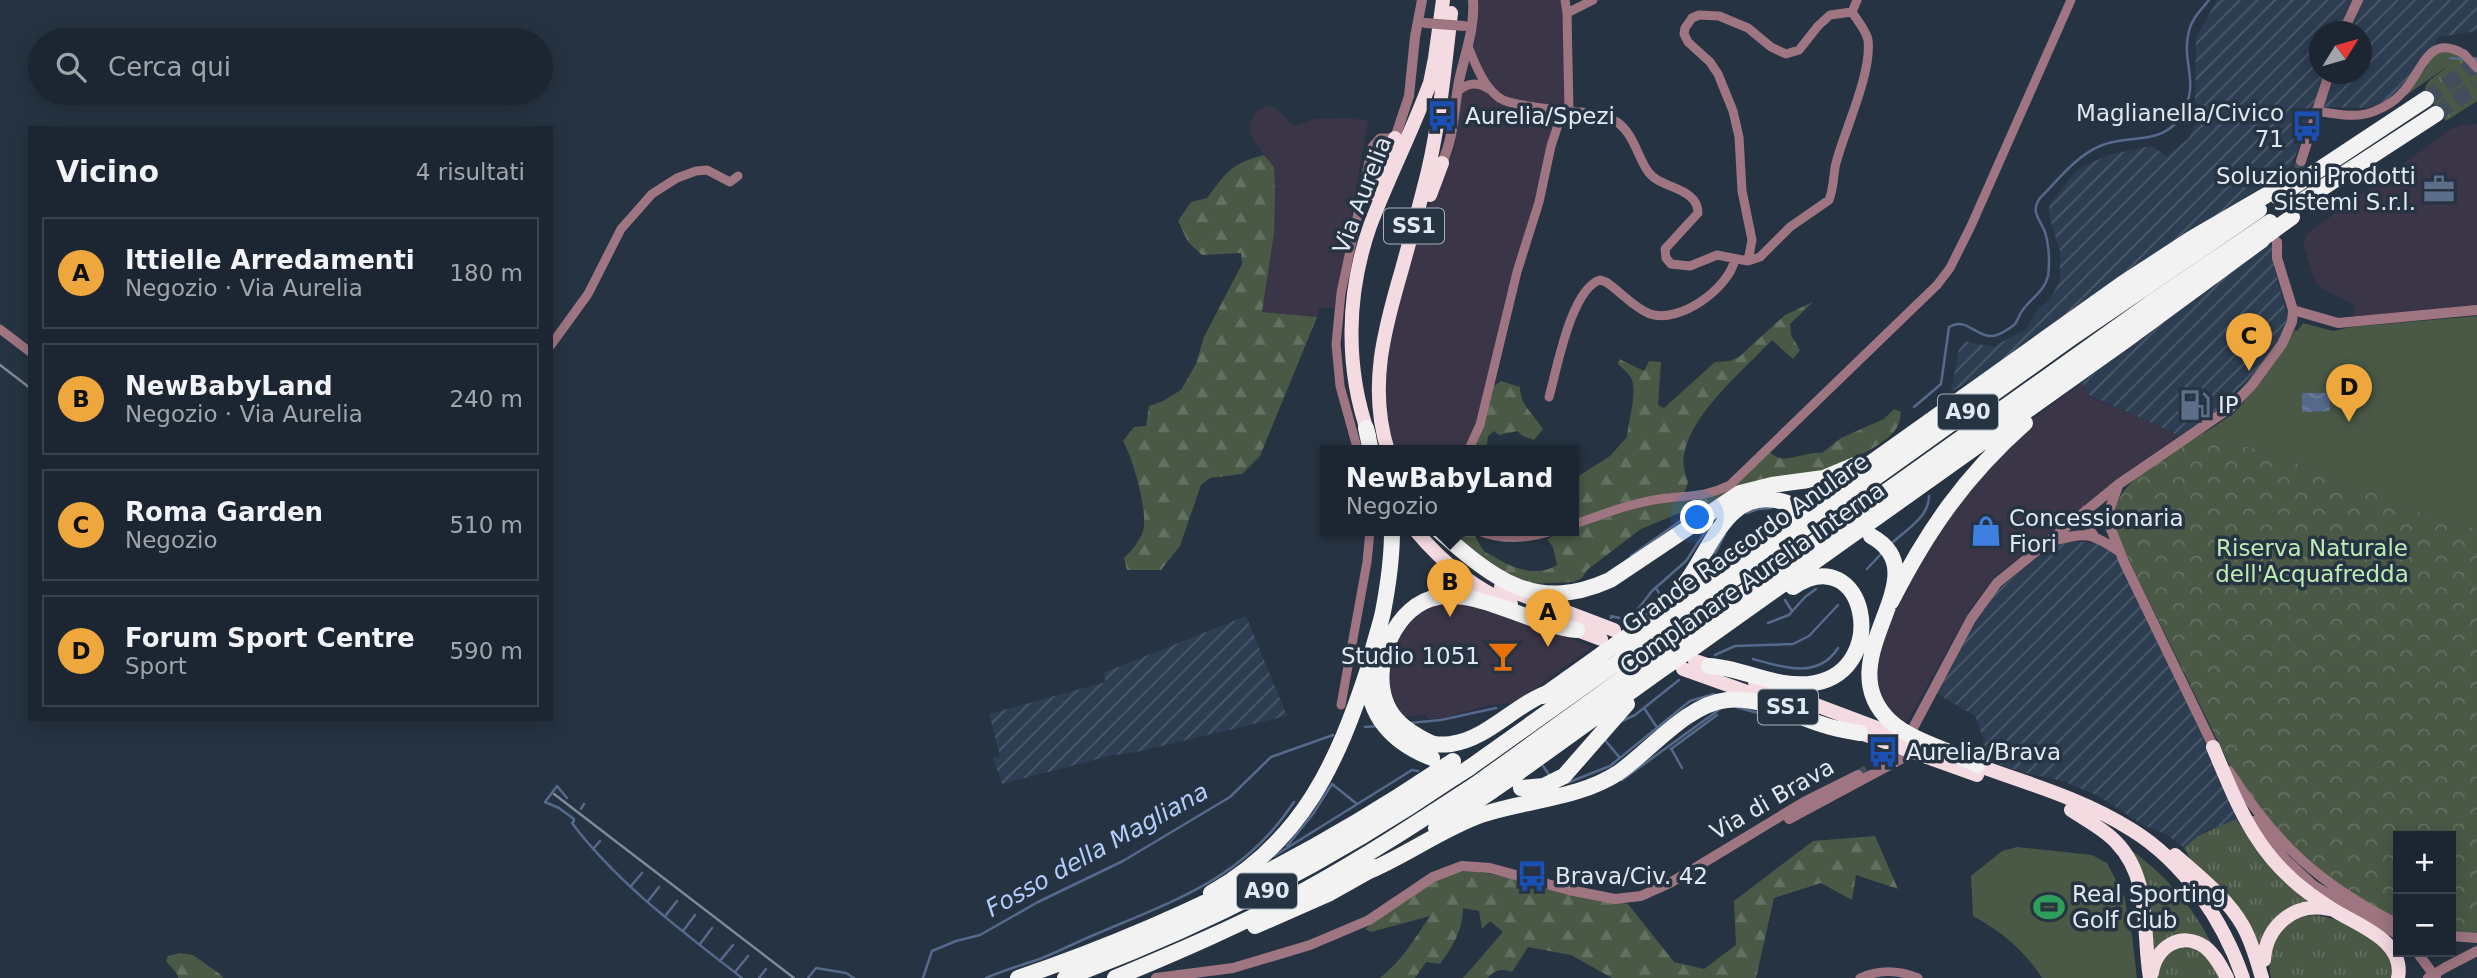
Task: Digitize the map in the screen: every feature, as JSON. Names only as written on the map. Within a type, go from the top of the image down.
[{"type":"highway","name":"Via Aurelia","points":[[1366,429],[1354,378],[1351,319],[1359,265],[1370,227],[1430,83],[1443,0]]},
{"type":"highway","name":"SS1","points":[[1387,445],[1379,401],[1380,354],[1433,144],[1453,0]]},
{"type":"highway","points":[[1018,978],[1146,930],[1223,896],[1375,813],[1550,692],[1602,647],[1650,626],[2003,368],[2167,254],[2280,191],[2304,171],[2345,152],[2426,99]]},
{"type":"highway","name":"Grande Raccordo Anulare","points":[[1115,978],[1167,957],[1308,888],[1384,844],[1475,785],[1490,783],[1648,673],[1679,639],[2151,303],[2271,233],[2332,181],[2436,114]]},
{"type":"highway","points":[[1370,227],[1374,198],[1395,138]]},
{"type":"highway","points":[[1412,234],[1442,163]]},
{"type":"highway","name":"Grande Raccordo Anulare","points":[[1065,978],[1177,934],[1253,898],[1376,829],[1445,767],[1469,768],[1621,660],[1650,626],[2280,191]]},
{"type":"highway","name":"Complanare Aurelia Interna","points":[[1167,957],[1196,949],[1319,899],[1367,872],[1490,783],[1515,784],[1648,673],[1701,660],[2271,233]]},
{"type":"highway","points":[[1977,765],[1899,729],[1885,716],[1870,689],[1869,664],[1876,640],[1892,602],[1931,529],[1973,472],[2029,419],[2097,367],[2126,340]]},
{"type":"highway","points":[[1445,536],[1487,571],[1517,588],[1553,594],[1591,588],[1620,574],[1740,493],[1772,485],[1824,478],[1857,465],[1978,380],[2003,368]]},
{"type":"highway","points":[[1366,429],[1371,445]]},
{"type":"highway","points":[[1650,626],[1688,581],[1719,527],[1732,512],[1759,501],[1774,500],[1790,504]]},
{"type":"highway","points":[[1146,930],[1159,920],[1218,889],[1271,847],[1289,830],[1316,793],[1335,758],[1369,666],[1383,612],[1391,536]]},
{"type":"highway","points":[[1421,536],[1443,560],[1483,590],[1530,613],[1577,630],[1602,647]]},
{"type":"highway","points":[[1437,536],[1465,563],[1498,585],[1614,630]]},
{"type":"highway","points":[[1875,539],[1893,562],[1895,582],[1892,602]]},
{"type":"highway","points":[[1812,578],[1831,578],[1848,586],[1857,598],[1861,613],[1860,638],[1851,660],[1838,673],[1822,681],[1784,684],[1701,660],[1733,627],[1797,584],[1812,578]]},
{"type":"highway","points":[[1384,714],[1381,682],[1387,649],[1402,618],[1413,607],[1426,600],[1446,596],[1466,597],[1548,626],[1577,630]]},
{"type":"highway","name":"SS1","points":[[1701,660],[1738,677],[2092,809],[2141,836],[2180,872],[2214,917],[2243,978]]},
{"type":"highway","name":"SS1","points":[[1701,660],[1860,733],[2071,810],[2128,839],[2163,868],[2202,916],[2220,947],[2233,978]]},
{"type":"highway","points":[[1369,666],[1369,689],[1384,714],[1405,737],[1445,767]]},
{"type":"highway","points":[[1515,784],[1544,786],[1564,776],[1648,673]]},
{"type":"highway","points":[[1405,737],[1431,743],[1462,741],[1481,732],[1525,703],[1550,692]]},
{"type":"highway","points":[[1367,872],[1479,816],[1575,792],[1609,778],[1690,715],[1720,701],[1734,699],[1753,702],[1830,727],[1860,733]]},
{"type":"highway","points":[[2213,747],[2254,836],[2286,873],[2334,910],[2389,945],[2398,962],[2398,978]]},
{"type":"highway","points":[[2092,809],[2133,824],[2186,864],[2236,915],[2260,960],[2263,978]]},
{"type":"highway","points":[[2071,810],[2115,840],[2128,856],[2143,896],[2151,978]]},
{"type":"highway","points":[[2260,960],[2270,935],[2286,917],[2306,908],[2334,910]]},
{"type":"highway","points":[[2151,978],[2154,961],[2160,953],[2172,943],[2183,941],[2195,942],[2206,948],[2218,961],[2227,978]]},
{"type":"street","name":"Via Aurelia","points":[[1395,138],[1409,96],[1422,0]]},
{"type":"street","points":[[1442,163],[1449,145],[1457,92],[1468,46],[1473,0]]},
{"type":"street","points":[[1471,445],[1480,425],[1517,272],[1566,110],[1565,0]]},
{"type":"street","points":[[1567,13],[1593,0]]},
{"type":"street","points":[[1852,12],[1857,0]]},
{"type":"street","points":[[1579,522],[1641,503],[1701,496],[1730,485],[1947,274],[1963,244],[2071,0]]},
{"type":"street","points":[[2348,21],[2358,0]]},
{"type":"street","points":[[1748,261],[1752,240],[1742,191],[1739,137],[1733,111],[1717,74],[1710,62],[1688,42],[1684,34],[1685,28],[1692,18],[1699,15],[1719,16],[1748,28],[1771,47],[1786,54],[1799,50],[1830,15],[1852,12]]},
{"type":"street","points":[[1457,92],[1473,83],[1482,84],[1498,98],[1510,103],[1597,114],[1618,123],[1631,137],[1651,175],[1689,195],[1695,200],[1699,210],[1697,216],[1665,249],[1665,256],[1670,263],[1679,267],[1690,266],[1717,256],[1748,261],[1760,257],[1790,226],[1829,200],[1832,194],[1835,165],[1861,84],[1868,52],[1865,33],[1852,12]]},
{"type":"street","points":[[1421,22],[1469,26]]},
{"type":"street","points":[[1468,46],[1489,89]]},
{"type":"street","points":[[2316,111],[2356,115],[2375,111],[2402,94],[2436,48],[2448,47],[2464,54],[2477,68]]},
{"type":"street","points":[[2304,171],[2316,111],[2325,84]]},
{"type":"street","points":[[1356,445],[1336,364],[1340,306],[1372,147],[1380,138],[1395,138]]},
{"type":"street","points":[[553,342],[588,294],[621,229],[652,194],[677,178],[695,171],[707,170],[730,182],[738,176]]},
{"type":"street","points":[[1912,730],[1982,600],[2003,577],[2119,484],[2233,405],[2252,385],[2287,336],[2292,322],[2293,310],[2278,266],[2271,233]]},
{"type":"street","points":[[1549,397],[1577,303],[1589,285],[1600,280],[1606,282],[1648,313],[1670,315],[1703,300],[1715,291],[1730,276],[1735,260]]},
{"type":"street","points":[[2293,310],[2338,323],[2477,310]]},
{"type":"street","points":[[0,329],[28,350]]},
{"type":"street","points":[[2119,484],[2109,512],[2109,524],[2120,552],[2213,747],[2250,815],[2286,860],[2328,895],[2393,932]]},
{"type":"street","points":[[2086,510],[2095,511],[2109,524]]},
{"type":"street","points":[[2086,510],[2086,523],[2094,536],[2120,552]]},
{"type":"street","points":[[2046,542],[2079,535],[2094,536]]},
{"type":"street","points":[[1341,705],[1370,536]]},
{"type":"street","points":[[1501,536],[1531,536]]},
{"type":"street","points":[[2213,747],[2260,818],[2286,847],[2329,884],[2393,921]]},
{"type":"street","name":"Via di Brava","points":[[1156,978],[1210,975],[1270,958],[1369,920],[1433,877],[1462,866],[1490,868],[1569,890],[1615,899],[1635,898],[1670,883],[1756,830],[1914,752]]},
{"type":"street","points":[[2456,936],[2477,938]]},
{"type":"street","points":[[2428,978],[2477,951]]},
{"type":"street","points":[[2421,957],[2436,978]]},
{"type":"street","points":[[2446,967],[2477,957]]},
{"type":"street","points":[[1860,978],[1884,971],[1900,972],[1918,978]]},
{"type":"shaded area","points":[[1477,0],[1561,0],[1565,38],[1566,106],[1516,102],[1502,96],[1483,71],[1475,55]]},
{"type":"shaded area","points":[[2217,0],[2352,0],[2342,21],[2309,21],[2309,84],[2320,84],[2313,111],[2291,167],[1999,365],[1951,392],[1959,349],[1965,341],[1993,347],[2026,329],[2037,310],[2050,299],[2060,281],[2060,251],[2050,219],[2049,205],[2077,170],[2107,155],[2151,146],[2167,156],[2189,138],[2203,108],[2195,102],[2196,38]]},
{"type":"shaded area","points":[[2363,0],[2477,0],[2477,31],[2438,37],[2434,47],[2402,87],[2386,101],[2367,108],[2323,107],[2332,84],[2372,84],[2372,21],[2355,21]]},
{"type":"shaded area","points":[[1472,87],[1487,93],[1500,103],[1560,112],[1506,298],[1478,423],[1466,445],[1392,445],[1385,420],[1384,360],[1420,227],[1454,150],[1461,94]]},
{"type":"shaded area","points":[[1270,106],[1276,108],[1294,126],[1315,119],[1347,118],[1368,121],[1335,308],[1319,308],[1317,317],[1262,312],[1274,233],[1274,167],[1252,139],[1249,124],[1256,111]]},
{"type":"shaded area","points":[[2477,124],[2477,306],[2353,317],[2355,305],[2315,282],[2303,243],[2309,232],[2451,129]]},
{"type":"shaded area","points":[[2271,240],[2274,267],[2288,319],[2285,330],[2254,377],[2238,389],[2215,414],[2178,436],[2089,395],[2082,383]]},
{"type":"shaded area","points":[[2082,383],[2089,396],[2178,436],[2106,488],[1995,576],[1969,611],[1906,724],[1895,717],[1886,704],[1879,687],[1875,659],[1899,600],[1955,502],[2026,424]]},
{"type":"shaded area","points":[[2072,541],[2104,544],[2117,557],[2151,623],[2239,819],[2205,832],[2184,848],[2167,835],[2143,825],[2098,796],[2063,781],[2021,772],[1979,757],[1984,740],[1975,716],[1936,693],[1979,613],[1995,593],[2044,551],[2057,544]]},
{"type":"shaded area","points":[[1456,600],[1503,613],[1592,647],[1515,703],[1490,705],[1442,718],[1431,719],[1424,715],[1402,717],[1395,709],[1387,684],[1392,649],[1406,624],[1423,608]]},
{"type":"shaded area","points":[[1246,616],[1287,716],[1132,753],[1113,755],[1002,784],[993,758],[1000,756],[989,714],[1106,682],[1103,673]]},
{"type":"green space","points":[[2447,49],[2463,56],[2477,72],[2477,101],[2446,121],[2425,92],[2425,88],[2429,81],[2446,67],[2398,101],[2426,68],[2432,56]]},
{"type":"green space","points":[[1264,155],[1274,167],[1275,190],[1274,233],[1262,312],[1317,317],[1260,456],[1242,474],[1210,478],[1201,485],[1180,546],[1161,570],[1127,570],[1124,558],[1142,535],[1144,517],[1138,482],[1123,441],[1134,427],[1146,426],[1149,406],[1181,390],[1196,364],[1204,337],[1242,264],[1241,253],[1202,255],[1188,242],[1178,221],[1191,202],[1207,198],[1230,170]]},
{"type":"green space","points":[[1813,302],[1790,324],[1791,335],[1800,350],[1793,359],[1772,340],[1720,393],[1697,424],[1684,455],[1688,482],[1685,491],[1680,495],[1618,506],[1579,518],[1579,476],[1610,456],[1627,437],[1633,389],[1630,376],[1618,364],[1619,359],[1644,371],[1649,361],[1661,362],[1658,405],[1664,408],[1715,362],[1739,357],[1785,315]]},
{"type":"green space","points":[[2477,316],[2477,530],[2420,513],[2398,503],[2382,491],[2358,489],[2271,453],[2239,445],[2211,444],[2205,433],[2237,411],[2303,323],[2333,331],[2351,327]]},
{"type":"green space","name":"Riserva Naturale dell'Acquafredda","points":[[2295,330],[2346,358],[2477,379],[2477,936],[2456,935],[2456,831],[2393,831],[2393,917],[2353,895],[2301,855],[2231,768],[2115,532],[2115,511],[2123,493],[2138,476],[2238,409],[2261,381]]},
{"type":"green space","points":[[1501,381],[1520,387],[1525,405],[1543,429],[1534,440],[1517,431],[1499,435],[1494,431],[1488,436],[1487,445],[1476,445],[1484,427],[1494,386]]},
{"type":"green space","points":[[1894,409],[1901,412],[1897,428],[1873,448],[1805,477],[1699,505],[1641,529],[1574,582],[1530,584],[1495,567],[1455,536],[1475,536],[1484,551],[1516,568],[1533,571],[1549,569],[1557,565],[1553,547],[1547,539],[1554,536],[1579,536],[1579,526],[1655,502],[1691,501],[1712,495],[1770,452],[1781,458],[1822,453],[1841,438],[1884,419]]},
{"type":"green space","points":[[2236,819],[2249,838],[2314,903],[2277,918],[2265,931],[2258,951],[2195,867],[2184,848],[2198,836]]},
{"type":"green space","points":[[1875,836],[1898,889],[1856,875],[1852,900],[1821,883],[1774,898],[1756,978],[1612,978],[1571,955],[1528,947],[1512,972],[1502,970],[1488,978],[1463,978],[1503,932],[1490,921],[1482,929],[1479,911],[1463,908],[1456,937],[1440,964],[1426,962],[1415,978],[1380,978],[1402,957],[1430,916],[1371,932],[1365,929],[1423,887],[1449,875],[1482,872],[1573,895],[1628,904],[1674,962],[1704,969],[1736,945],[1734,901],[1813,841]]},
{"type":"green space","name":"Real Sporting Golf Club","points":[[2017,847],[2092,855],[2107,863],[2124,896],[2137,978],[2042,978],[2012,942],[1973,916],[1971,876],[2002,851]]},
{"type":"green space","points":[[2128,848],[2154,868],[2177,892],[2197,918],[2213,947],[2204,940],[2153,950]]},
{"type":"green space","points":[[2312,915],[2343,923],[2376,941],[2390,958],[2391,978],[2271,978],[2270,956],[2277,937],[2292,922]]},
{"type":"green space","points":[[2173,946],[2199,947],[2223,978],[2156,978],[2156,965]]},
{"type":"green space","points":[[180,953],[193,955],[223,978],[178,978],[166,961],[168,956]]},
{"type":"water","points":[[2302,393],[2330,393],[2330,411],[2302,412]]},
{"type":"waterway","name":"Fosso della Magliana","points":[[1914,407],[1941,384],[1949,327],[1960,324],[1984,335],[1999,334],[2017,322],[2025,307],[2044,286],[2048,276],[2049,254],[2045,232],[2036,211],[2040,198],[2091,150],[2110,143],[2162,133],[2179,119],[2189,95],[2187,43],[2190,26],[2209,0]]},
{"type":"waterway","points":[[2450,58],[2466,59]]},
{"type":"waterway","name":"Fosso della Magliana","points":[[1891,544],[1921,517],[1929,496]]},
{"type":"waterway","points":[[1747,513],[1771,508]]},
{"type":"waterway","points":[[1631,556],[1697,509]]},
{"type":"waterway","points":[[1611,618],[1631,618],[1652,591],[1686,561],[1713,520]]},
{"type":"waterway","points":[[1705,573],[1725,534]]},
{"type":"waterway","name":"Fosso della Magliana","points":[[1867,569],[1882,553]]},
{"type":"waterway","points":[[1656,588],[1662,598]]},
{"type":"waterway","points":[[1768,623],[1789,615],[1816,589]]},
{"type":"waterway","points":[[1785,600],[1792,611]]},
{"type":"waterway","name":"Fosso della Magliana","points":[[1715,655],[1735,646],[1793,644],[1809,636],[1838,605]]},
{"type":"waterway","points":[[1753,659],[1787,667],[1810,668],[1830,658],[1838,648]]},
{"type":"waterway","name":"Fosso della Magliana","points":[[1622,721],[1635,715],[1679,680]]},
{"type":"waterway","points":[[1567,783],[1610,766],[1690,701],[1714,694]]},
{"type":"waterway","points":[[1736,707],[1787,721]]},
{"type":"waterway","name":"Fosso della Magliana","points":[[1410,723],[1441,720],[1496,708]]},
{"type":"waterway","points":[[1644,708],[1658,729]]},
{"type":"waterway","points":[[1622,780],[1720,709]]},
{"type":"waterway","points":[[1671,749],[1717,715]]},
{"type":"waterway","name":"Fosso della Magliana","points":[[1365,727],[1379,726]]},
{"type":"waterway","name":"Fosso della Magliana","points":[[923,978],[932,951],[980,935],[1038,902],[1123,861],[1230,797],[1271,757],[1333,735]]},
{"type":"waterway","points":[[1605,740],[1620,758]]},
{"type":"waterway","points":[[1672,750],[1682,768]]},
{"type":"waterway","points":[[1543,766],[1550,776]]},
{"type":"waterway","points":[[1274,856],[1412,770],[1418,771]]},
{"type":"waterway","points":[[1287,846],[1313,814],[1332,784],[1357,804]]},
{"type":"waterway","points":[[567,798],[557,786],[545,802],[574,819]]},
{"type":"waterway","points":[[986,978],[1049,955],[1208,883],[1254,849],[1275,828],[1294,802]]},
{"type":"waterway","points":[[581,809],[584,804]]},
{"type":"waterway","points":[[574,821],[572,823],[590,845],[630,886],[742,978]]},
{"type":"waterway","points":[[593,849],[600,841]]},
{"type":"waterway","points":[[631,886],[642,873]]},
{"type":"waterway","points":[[648,901],[659,887]]},
{"type":"waterway","points":[[666,915],[677,901]]},
{"type":"waterway","points":[[683,931],[695,915]]},
{"type":"waterway","points":[[700,944],[712,928]]},
{"type":"waterway","points":[[720,961],[733,945]]},
{"type":"waterway","points":[[735,972],[748,956]]},
{"type":"waterway","name":"Fosso della Magliana","points":[[808,978],[816,968],[846,973],[854,978]]},
{"type":"waterway","points":[[759,978],[766,969]]},
{"type":"tunnel","points":[[2426,99],[2477,63]]},
{"type":"tunnel","points":[[2436,114],[2477,86]]},
{"type":"tunnel","points":[[2281,226],[2301,161]]},
{"type":"tunnel","points":[[1858,775],[1888,756],[1902,743]]},
{"type":"railway","points":[[0,365],[28,386]]},
{"type":"railway","points":[[554,794],[794,978]]},
{"type":"place","name":"Aurelia/Spezi","points":[[1442,116]]},
{"type":"place","name":"Maglianella/Civico 71","points":[[2307,126]]},
{"type":"place","name":"Soluzioni Prodotti Sistemi S.r.l.","points":[[2439,189]]},
{"type":"place","name":"Roma Garden","points":[[2249,371]]},
{"type":"place","name":"IP","points":[[2195,405]]},
{"type":"place","name":"Forum Sport Centre","points":[[2349,422]]},
{"type":"place","name":"Concessionaria Fiori","points":[[1986,531]]},
{"type":"place","name":"NewBabyLand","points":[[1450,617]]},
{"type":"place","name":"Ittielle Arredamenti","points":[[1548,647]]},
{"type":"place","name":"Studio 1051","points":[[1503,656]]},
{"type":"place","name":"Aurelia/Brava","points":[[1883,752]]},
{"type":"place","name":"Brava/Civ. 42","points":[[1532,876]]},
{"type":"place","name":"Real Sporting Golf Club","points":[[2049,907]]}]
